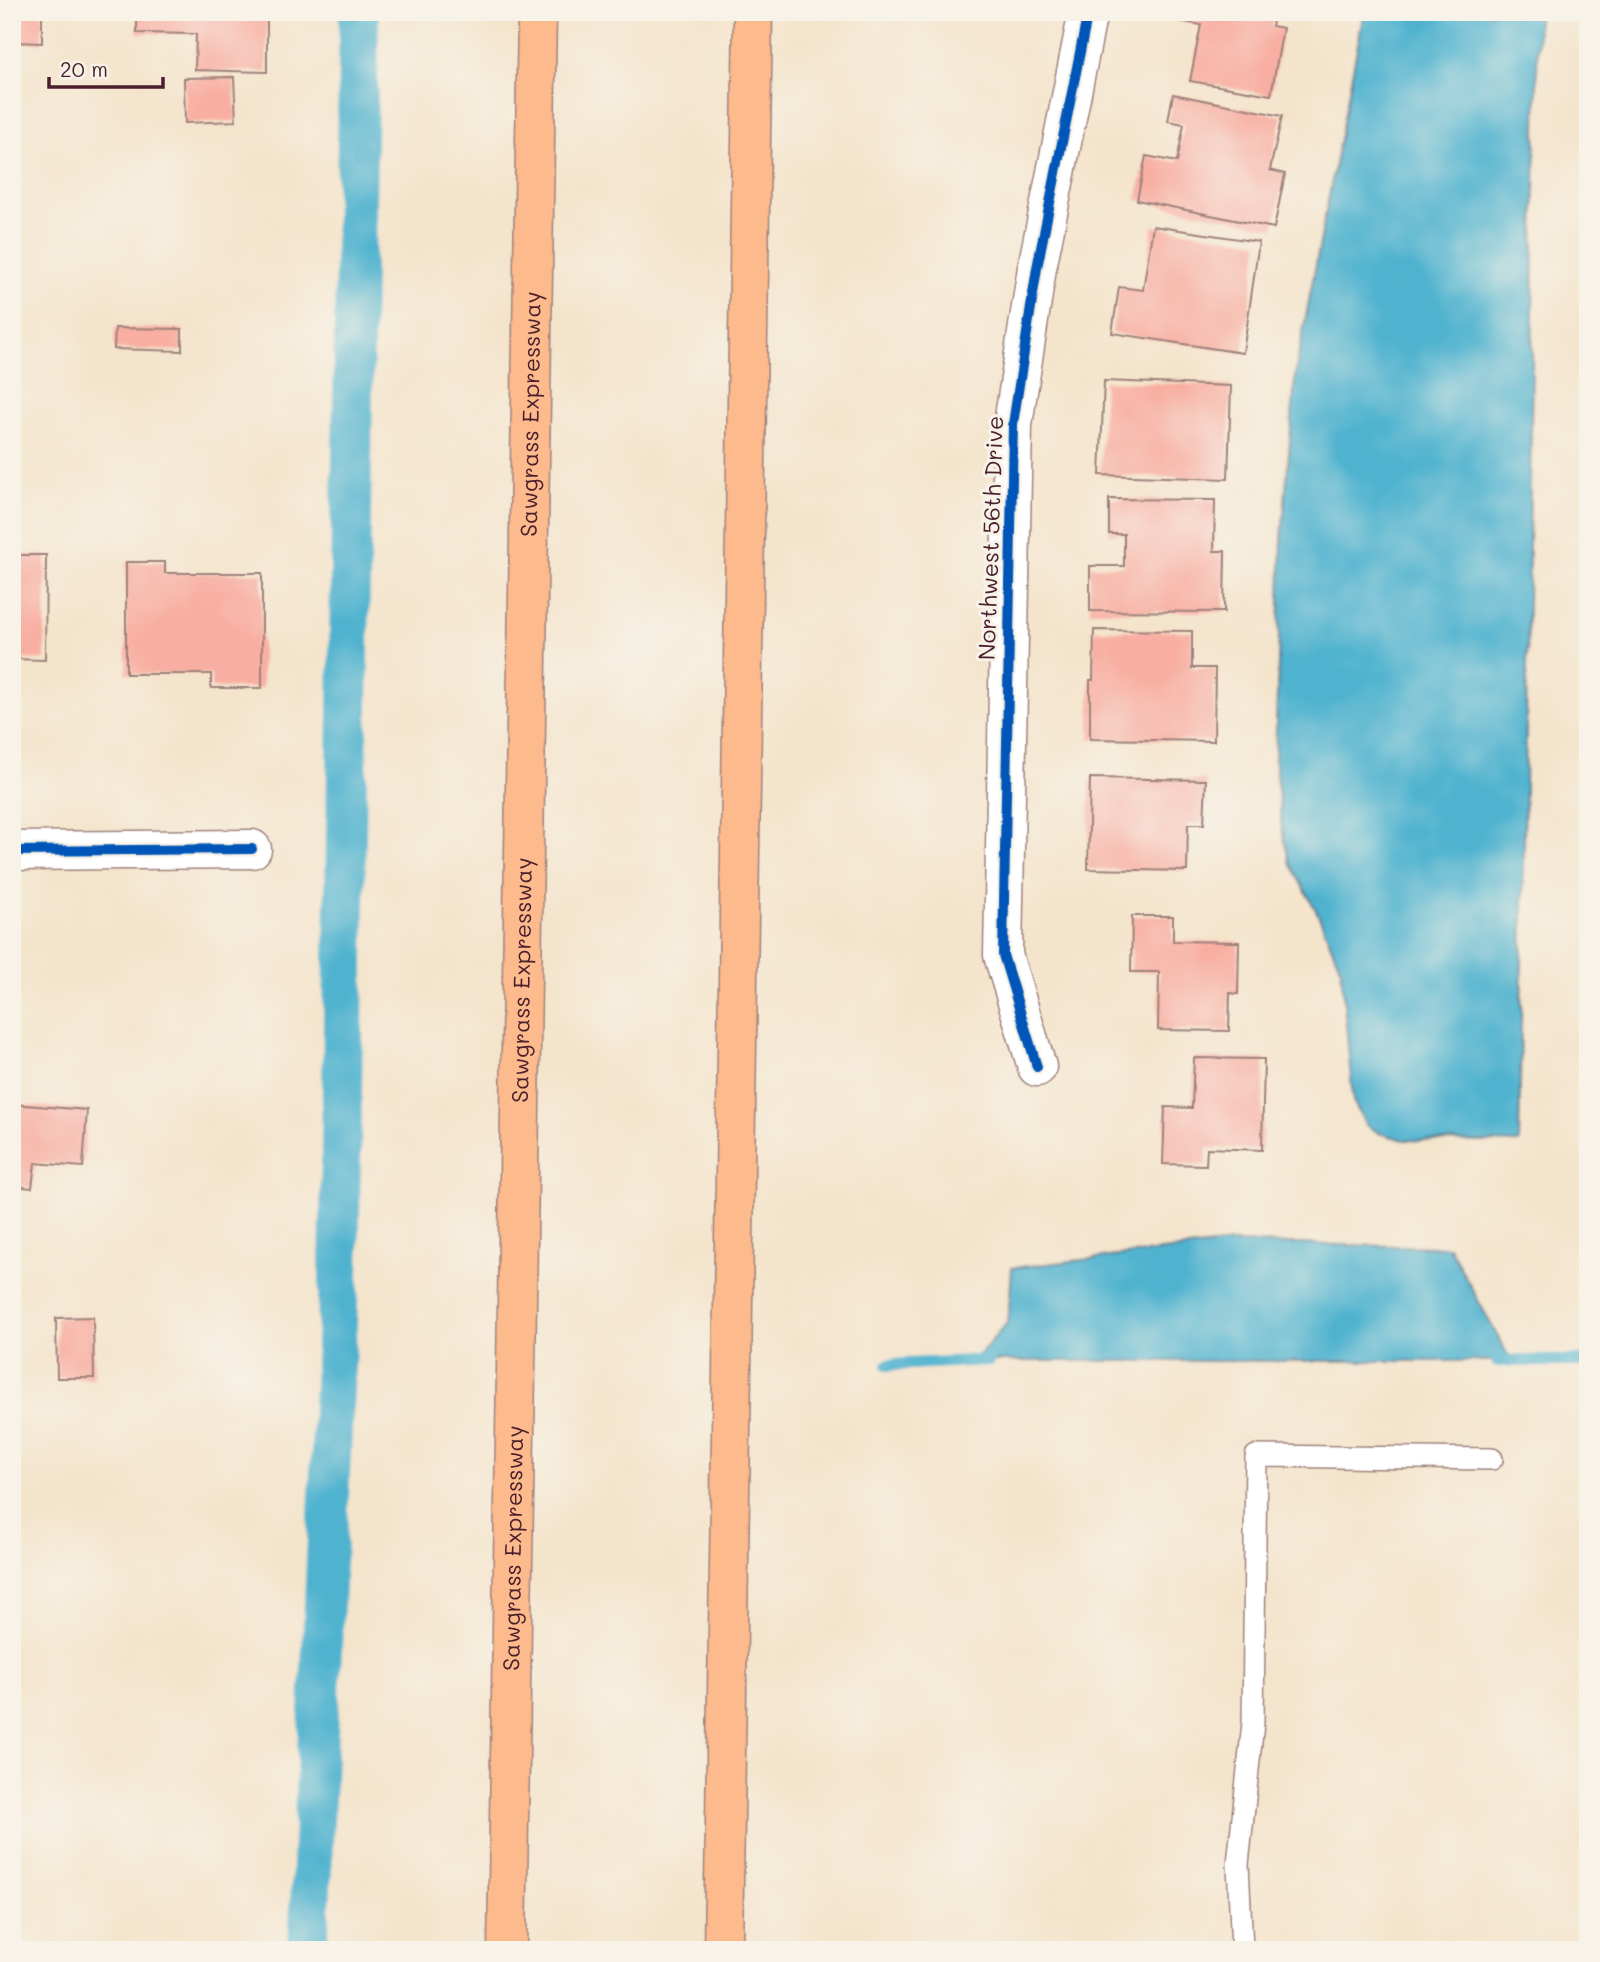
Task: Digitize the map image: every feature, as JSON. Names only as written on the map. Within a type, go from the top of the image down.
[{"type":"highway","name":"Sawgrass Expressway","points":[[507,1950],[537,12]]},
{"type":"highway","points":[[723,1950],[753,12]]},
{"type":"street","name":"Northwest 56th Drive","points":[[1037,1067],[1003,955],[1013,424],[1037,268],[1088,12]]},
{"type":"street","points":[[12,851],[252,849]]},
{"type":"lane","points":[[1242,1950],[1238,1864],[1254,1723],[1256,1456],[1492,1459]]},
{"type":"water","points":[[1364,12],[1538,12],[1519,1143],[1404,1140],[1379,1133],[1366,1125],[1353,1101],[1341,969],[1318,914],[1290,863],[1282,830],[1275,759],[1282,537],[1296,369]]},
{"type":"water","points":[[1232,1243],[1449,1247],[1511,1361],[974,1361],[1008,1322],[1012,1268]]},
{"type":"building","points":[[12,12],[42,12],[42,43],[12,42]]},
{"type":"building","points":[[137,12],[267,12],[267,72],[195,70],[196,34],[137,33]]},
{"type":"building","points":[[1175,12],[1275,12],[1272,26],[1283,28],[1271,95],[1190,81],[1201,25],[1174,20]]},
{"type":"building","points":[[234,77],[236,121],[185,123],[184,78]]},
{"type":"building","points":[[1173,94],[1282,116],[1270,170],[1285,174],[1274,228],[1137,200],[1146,156],[1177,162],[1184,124],[1168,121]]},
{"type":"building","points":[[1153,226],[1259,242],[1243,353],[1112,333],[1119,287],[1143,290]]},
{"type":"building","points":[[115,328],[182,329],[182,351],[114,349]]},
{"type":"building","points":[[1104,381],[1231,386],[1228,479],[1100,475]]},
{"type":"building","points":[[1109,499],[1215,500],[1214,551],[1225,551],[1224,612],[1090,611],[1090,566],[1124,566],[1124,534],[1109,534]]},
{"type":"building","points":[[12,555],[46,555],[45,660],[12,659]]},
{"type":"building","points":[[126,562],[165,562],[165,573],[262,573],[262,688],[211,688],[211,674],[126,674]]},
{"type":"building","points":[[1094,630],[1192,631],[1192,668],[1215,668],[1214,741],[1090,739],[1090,680],[1093,680]]},
{"type":"building","points":[[1090,778],[1206,780],[1204,824],[1188,824],[1187,871],[1088,869]]},
{"type":"building","points":[[1132,916],[1173,916],[1173,941],[1239,942],[1238,994],[1230,993],[1229,1031],[1158,1030],[1159,972],[1131,972]]},
{"type":"building","points":[[1194,1058],[1264,1059],[1262,1150],[1207,1148],[1206,1165],[1163,1164],[1165,1107],[1192,1108]]},
{"type":"building","points":[[12,1104],[87,1110],[83,1167],[35,1163],[32,1188],[12,1186]]},
{"type":"building","points":[[93,1317],[94,1378],[57,1378],[56,1318]]},
{"type":"waterway","points":[[308,1950],[339,1280],[359,12]]},
{"type":"waterway","points":[[888,1365],[989,1360]]},
{"type":"waterway","points":[[1497,1361],[1588,1361]]},
{"type":"cycle path","points":[[1037,1067],[1003,955],[1013,424],[1037,268],[1088,12]]},
{"type":"cycle path","points":[[12,851],[252,849]]}]
